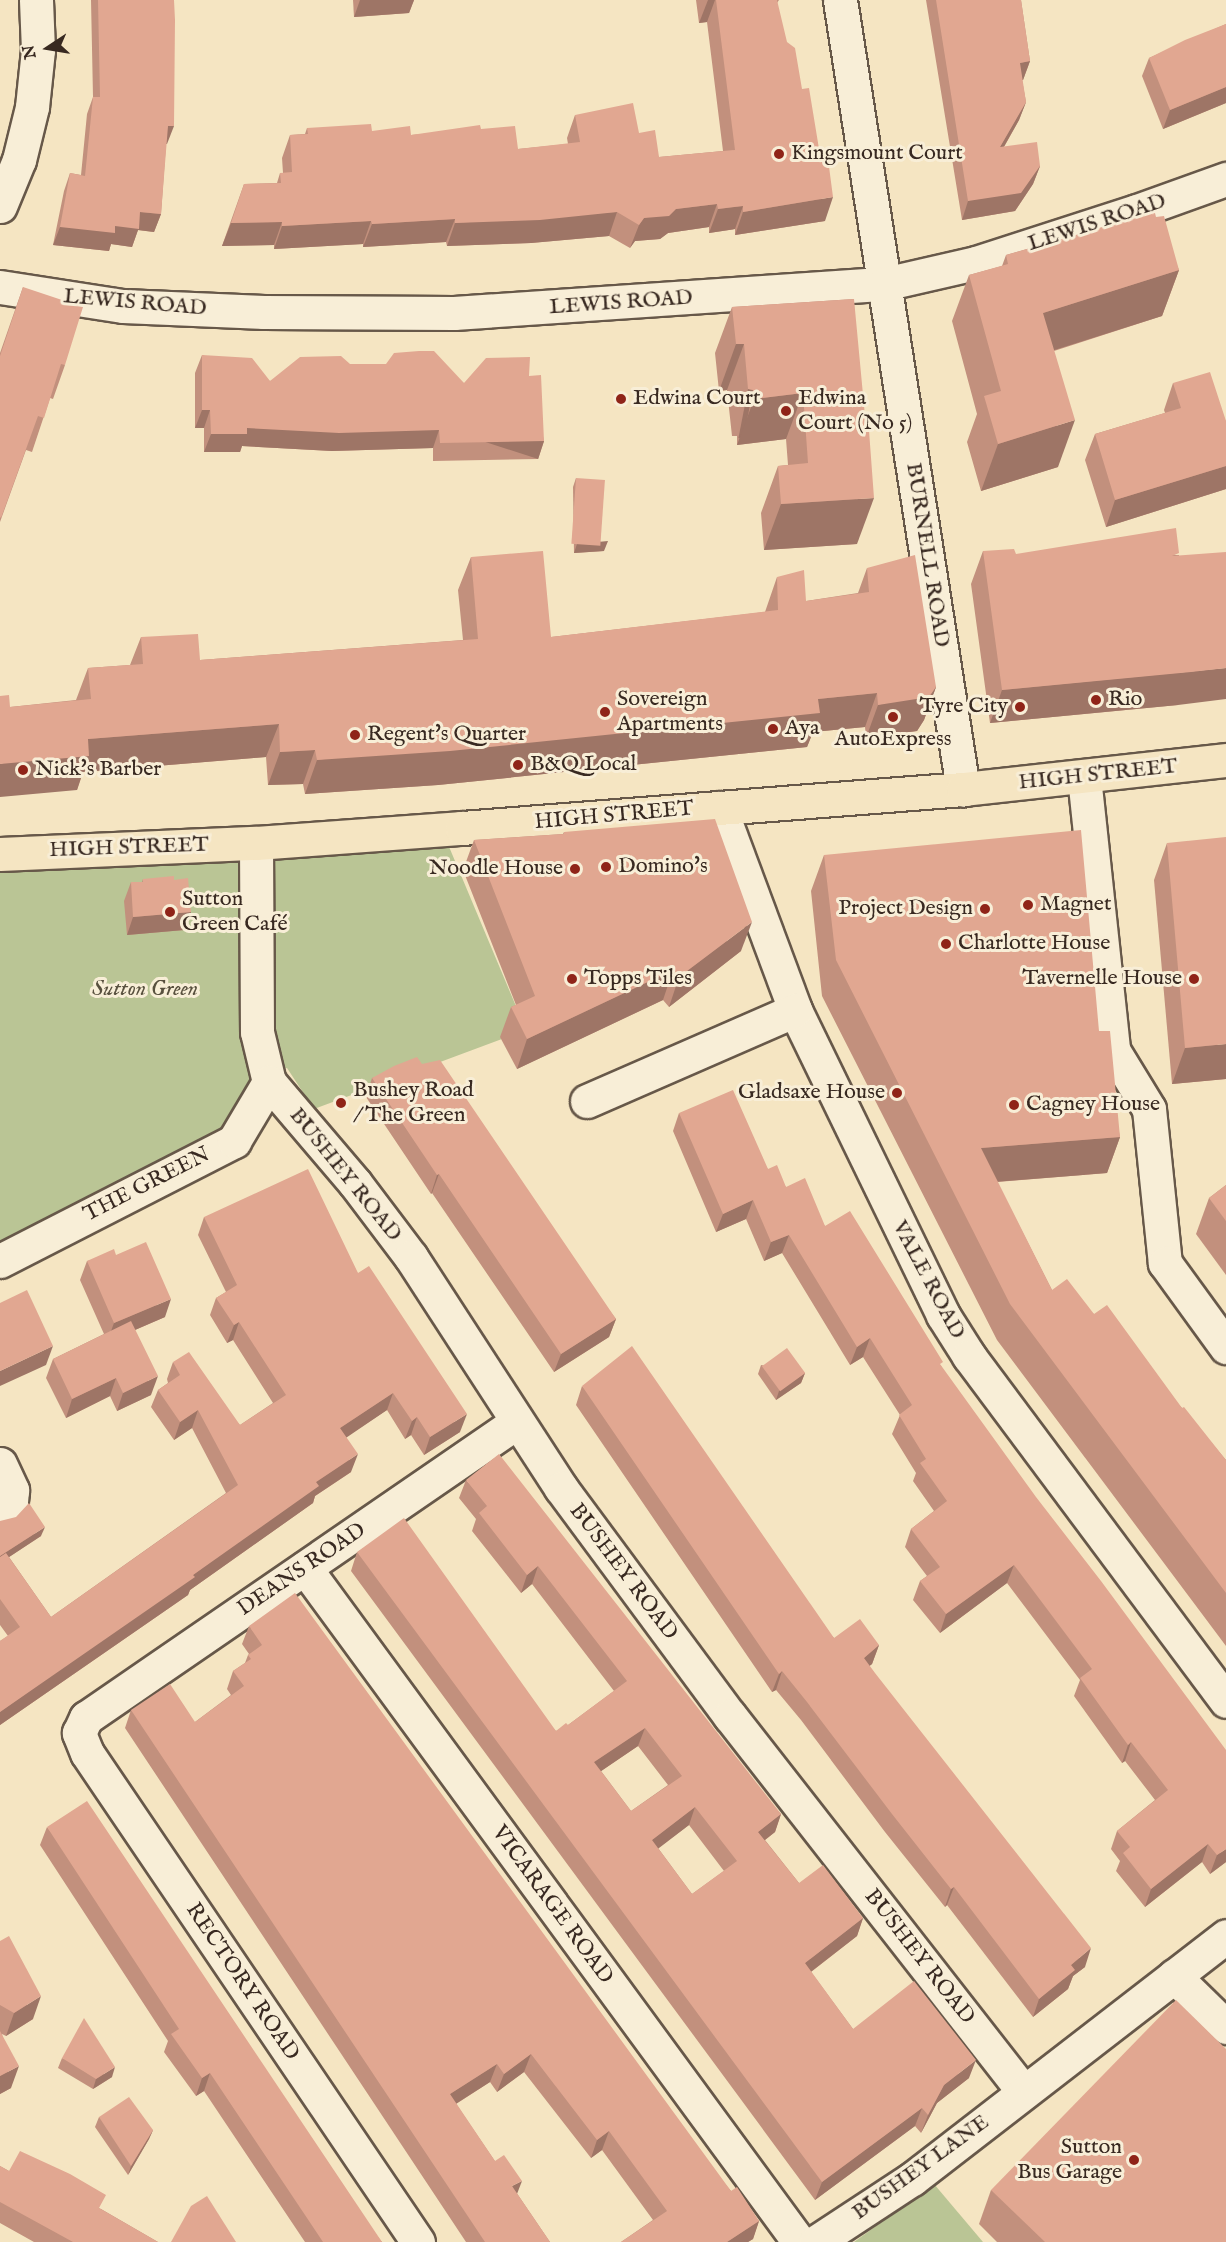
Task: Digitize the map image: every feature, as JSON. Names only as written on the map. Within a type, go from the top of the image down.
[{"type":"main road","name":"HIGH STREET","points":[[0,854],[256,843],[720,808],[963,789],[1226,760]]},
{"type":"street","points":[[0,206],[19,160],[32,107],[38,50],[36,0]]},
{"type":"street","name":"BURNELL ROAD","points":[[840,0],[963,789]]},
{"type":"street","name":"LEWIS ROAD","points":[[0,287],[123,306],[264,312],[454,314],[884,284],[976,263],[1137,211],[1226,178]]},
{"type":"street","points":[[1084,777],[1113,1050],[1149,1109],[1165,1263],[1226,1347]]},
{"type":"street","name":"VALE ROAD","points":[[720,808],[795,1010],[948,1323],[969,1356],[1226,1701]]},
{"type":"street","name":"BUSHEY ROAD","points":[[256,843],[257,1032],[269,1082],[355,1183],[411,1257],[561,1488],[730,1716],[1024,2092]]},
{"type":"street","points":[[586,1101],[795,1010]]},
{"type":"street","name":"THE GREEN","points":[[0,1261],[234,1141],[269,1082]]},
{"type":"street","name":"DEANS ROAD","points":[[87,1718],[517,1422]]},
{"type":"street","points":[[0,1464],[12,1490],[10,1502],[0,1512]]},
{"type":"street","name":"VICARAGE ROAD","points":[[305,1568],[799,2242]]},
{"type":"street","name":"RECTORY ROAD","points":[[87,1718],[79,1733],[87,1753],[418,2242]]},
{"type":"street","points":[[1024,2092],[1226,1936]]},
{"type":"street","points":[[1174,1976],[1226,2027]]},
{"type":"street","name":"BUSHEY LANE","points":[[816,2242],[912,2179],[1024,2092]]},
{"type":"green space","name":"Sutton Green","points":[[442,830],[526,1030],[314,1109],[287,1068],[265,1071],[217,1138],[0,1247],[0,854]]},
{"type":"green space","points":[[934,2184],[983,2242],[854,2242]]},
{"type":"building","points":[[98,0],[174,0],[174,126],[168,126],[161,214],[140,212],[139,229],[115,226],[115,233],[60,227],[70,173],[85,176],[93,97],[100,97]]},
{"type":"building","points":[[716,0],[777,0],[787,42],[795,48],[802,89],[809,88],[821,161],[828,159],[833,197],[743,212],[743,206],[718,209],[717,204],[676,209],[669,216],[644,218],[639,225],[617,212],[540,220],[455,223],[455,219],[282,226],[282,222],[231,223],[244,184],[281,183],[280,173],[292,172],[290,135],[308,134],[307,128],[371,124],[372,131],[410,126],[411,135],[480,125],[481,129],[515,126],[518,149],[580,142],[575,115],[633,103],[639,133],[655,130],[659,157],[735,150]]},
{"type":"building","points":[[936,0],[1021,0],[1030,61],[1020,63],[1026,102],[1000,147],[1037,142],[1040,166],[1021,193],[968,201]]},
{"type":"building","points":[[1226,24],[1226,87],[1170,110],[1149,58],[1185,40]]},
{"type":"building","points":[[1154,209],[1156,217],[1164,216],[1179,270],[1043,313],[1075,420],[998,444],[984,396],[1001,391],[969,275],[1008,264],[1006,255],[1090,231]]},
{"type":"building","points":[[23,287],[83,307],[65,365],[61,364],[44,418],[38,416],[1,518],[0,356]]},
{"type":"building","points":[[854,299],[865,416],[868,417],[874,498],[781,504],[778,466],[808,463],[803,393],[754,399],[753,390],[748,389],[744,344],[736,344],[732,307]]},
{"type":"building","points":[[434,351],[464,383],[486,358],[530,357],[529,376],[541,375],[544,441],[440,443],[439,430],[339,433],[247,428],[247,434],[211,434],[210,410],[202,410],[202,355],[252,358],[270,381],[300,357],[341,356],[350,364],[386,364],[394,353]]},
{"type":"building","points":[[1210,372],[1226,421],[1226,466],[1115,500],[1095,434],[1181,408],[1173,383]]},
{"type":"building","points":[[576,478],[605,480],[600,546],[571,544]]},
{"type":"building","points":[[1176,528],[1179,553],[1172,556],[1226,552],[1226,668],[1002,690],[983,551],[1014,549],[1016,554]]},
{"type":"building","points":[[543,551],[551,637],[778,610],[777,577],[804,570],[806,601],[869,592],[867,568],[915,555],[936,687],[929,697],[878,705],[877,693],[818,699],[820,713],[450,751],[317,760],[315,750],[280,752],[279,724],[88,739],[89,756],[0,764],[0,696],[9,695],[10,707],[91,699],[88,668],[143,664],[141,637],[198,634],[200,660],[478,639],[471,557]]},
{"type":"building","points":[[715,819],[752,922],[679,977],[673,970],[527,1039],[511,1007],[535,996],[474,840],[564,834],[564,832]]},
{"type":"building","points":[[1081,830],[1099,1031],[1110,1031],[1120,1137],[981,1148],[1052,1290],[1067,1279],[1094,1314],[1107,1305],[1182,1408],[1184,1407],[1226,1460],[1226,1593],[1010,1304],[836,960],[824,855]]},
{"type":"building","name":"Tavernelle House","points":[[1226,837],[1226,1044],[1185,1048],[1167,843]]},
{"type":"building","points":[[174,876],[174,880],[188,878],[191,912],[133,917],[131,882]]},
{"type":"building","points":[[417,1057],[422,1064],[440,1060],[616,1319],[561,1354],[372,1078]]},
{"type":"building","points":[[733,1090],[768,1169],[777,1165],[786,1187],[805,1178],[825,1226],[850,1211],[943,1362],[940,1364],[1036,1497],[1226,1750],[1226,1849],[1217,1855],[1208,1844],[1151,1889],[1123,1853],[1130,1847],[1117,1831],[1168,1790],[1131,1742],[1128,1745],[1080,1678],[1092,1669],[1014,1565],[946,1614],[920,1581],[940,1567],[911,1529],[947,1501],[920,1463],[926,1459],[899,1415],[912,1405],[870,1338],[857,1347],[789,1235],[771,1242],[753,1200],[723,1214],[679,1113]]},
{"type":"building","points":[[308,1169],[358,1273],[369,1266],[467,1414],[430,1437],[417,1417],[412,1421],[393,1393],[340,1428],[358,1454],[316,1482],[319,1486],[193,1575],[195,1577],[0,1712],[0,1641],[20,1627],[0,1599],[0,1557],[6,1553],[51,1617],[238,1485],[198,1410],[180,1422],[158,1390],[180,1375],[173,1362],[189,1352],[240,1425],[286,1395],[239,1322],[234,1325],[216,1298],[237,1285],[204,1217]]},
{"type":"building","points":[[1226,1185],[1226,1221],[1209,1198]]},
{"type":"building","points":[[146,1242],[171,1299],[114,1323],[87,1261],[114,1249],[116,1255]]},
{"type":"building","points":[[27,1290],[53,1346],[0,1371],[0,1303]]},
{"type":"building","points":[[131,1321],[158,1376],[123,1393],[116,1378],[72,1399],[53,1359]]},
{"type":"building","points":[[632,1346],[834,1638],[860,1619],[879,1645],[864,1658],[1091,1948],[1071,1965],[1075,1970],[1039,1999],[954,1887],[951,1889],[892,1814],[807,1702],[782,1671],[779,1674],[582,1386]]},
{"type":"building","points":[[787,1348],[805,1373],[780,1391],[762,1366]]},
{"type":"building","points":[[499,1454],[781,1814],[758,1832],[799,1883],[823,1865],[863,1918],[805,1963],[853,2029],[914,1981],[976,2060],[944,2085],[928,2115],[922,2108],[822,2182],[357,1552],[404,1518],[556,1731],[566,1723],[568,1725],[627,1681],[538,1566],[527,1575],[479,1513],[487,1506],[466,1480]],"holes":[[[645,1728],[682,1776],[631,1811],[594,1762]],[[695,1807],[737,1861],[692,1894],[652,1840]]]},
{"type":"building","points":[[29,1503],[45,1527],[0,1556],[0,1521],[16,1517]]},
{"type":"building","points":[[295,1593],[731,2191],[737,2187],[759,2221],[727,2242],[621,2242],[667,2211],[609,2131],[597,2140],[531,2054],[504,2074],[497,2064],[450,2094],[495,2161],[504,2155],[522,2181],[512,2186],[550,2242],[485,2242],[131,1710],[170,1684],[195,1722],[244,1686],[233,1671],[251,1659],[248,1655],[262,1645],[249,1626]]},
{"type":"building","points":[[87,1801],[382,2242],[323,2242],[210,2073],[202,2078],[171,2034],[179,2029],[47,1827]]},
{"type":"building","points":[[9,1936],[41,1996],[14,2013],[0,2005],[0,1941]]},
{"type":"building","name":"Sutton Bus Garage","points":[[1176,2000],[1226,2049],[1226,2242],[1045,2242],[991,2190]]},
{"type":"building","points":[[84,2018],[115,2067],[96,2079],[62,2058]]},
{"type":"building","points":[[0,2031],[19,2066],[0,2076]]},
{"type":"building","points":[[129,2097],[153,2130],[131,2166],[99,2117]]},
{"type":"building","points":[[20,2151],[70,2174],[106,2195],[99,2208],[158,2242],[73,2242],[0,2202],[0,2166],[9,2171]]},
{"type":"building","points":[[207,2196],[236,2242],[171,2242],[191,2206]]},
{"type":"place","name":"Kingsmount Court","points":[[779,154]]},
{"type":"place","name":"Edwina Court","points":[[621,399]]},
{"type":"place","name":"Edwina Court (No 5)","points":[[786,411]]},
{"type":"place","name":"Rio","points":[[1096,700]]},
{"type":"place","name":"Tyre City","points":[[1020,707]]},
{"type":"place","name":"Sovereign Apartments","points":[[605,712]]},
{"type":"place","name":"AutoExpress","points":[[893,717]]},
{"type":"place","name":"Aya","points":[[773,729]]},
{"type":"place","name":"Regent's Quarter","points":[[355,735]]},
{"type":"place","name":"B&Q Local","points":[[518,765]]},
{"type":"place","name":"Nick's Barber","points":[[23,770]]},
{"type":"place","name":"Domino's","points":[[606,867]]},
{"type":"place","name":"Noodle House","points":[[575,869]]},
{"type":"place","name":"Magnet","points":[[1028,905]]},
{"type":"place","name":"Project Design","points":[[985,909]]},
{"type":"place","name":"Sutton Green Café","points":[[170,912]]},
{"type":"place","name":"Charlotte House","points":[[946,944]]},
{"type":"place","name":"Topps Tiles","points":[[572,979]]},
{"type":"place","name":"Tavernelle House","points":[[1194,979]]},
{"type":"place","name":"Gladsaxe House","points":[[897,1093]]},
{"type":"place","name":"Bushey Road / The Green","points":[[341,1103]]},
{"type":"place","name":"Cagney House","points":[[1014,1105]]},
{"type":"place","name":"Sutton Bus Garage","points":[[1134,2160]]}]
